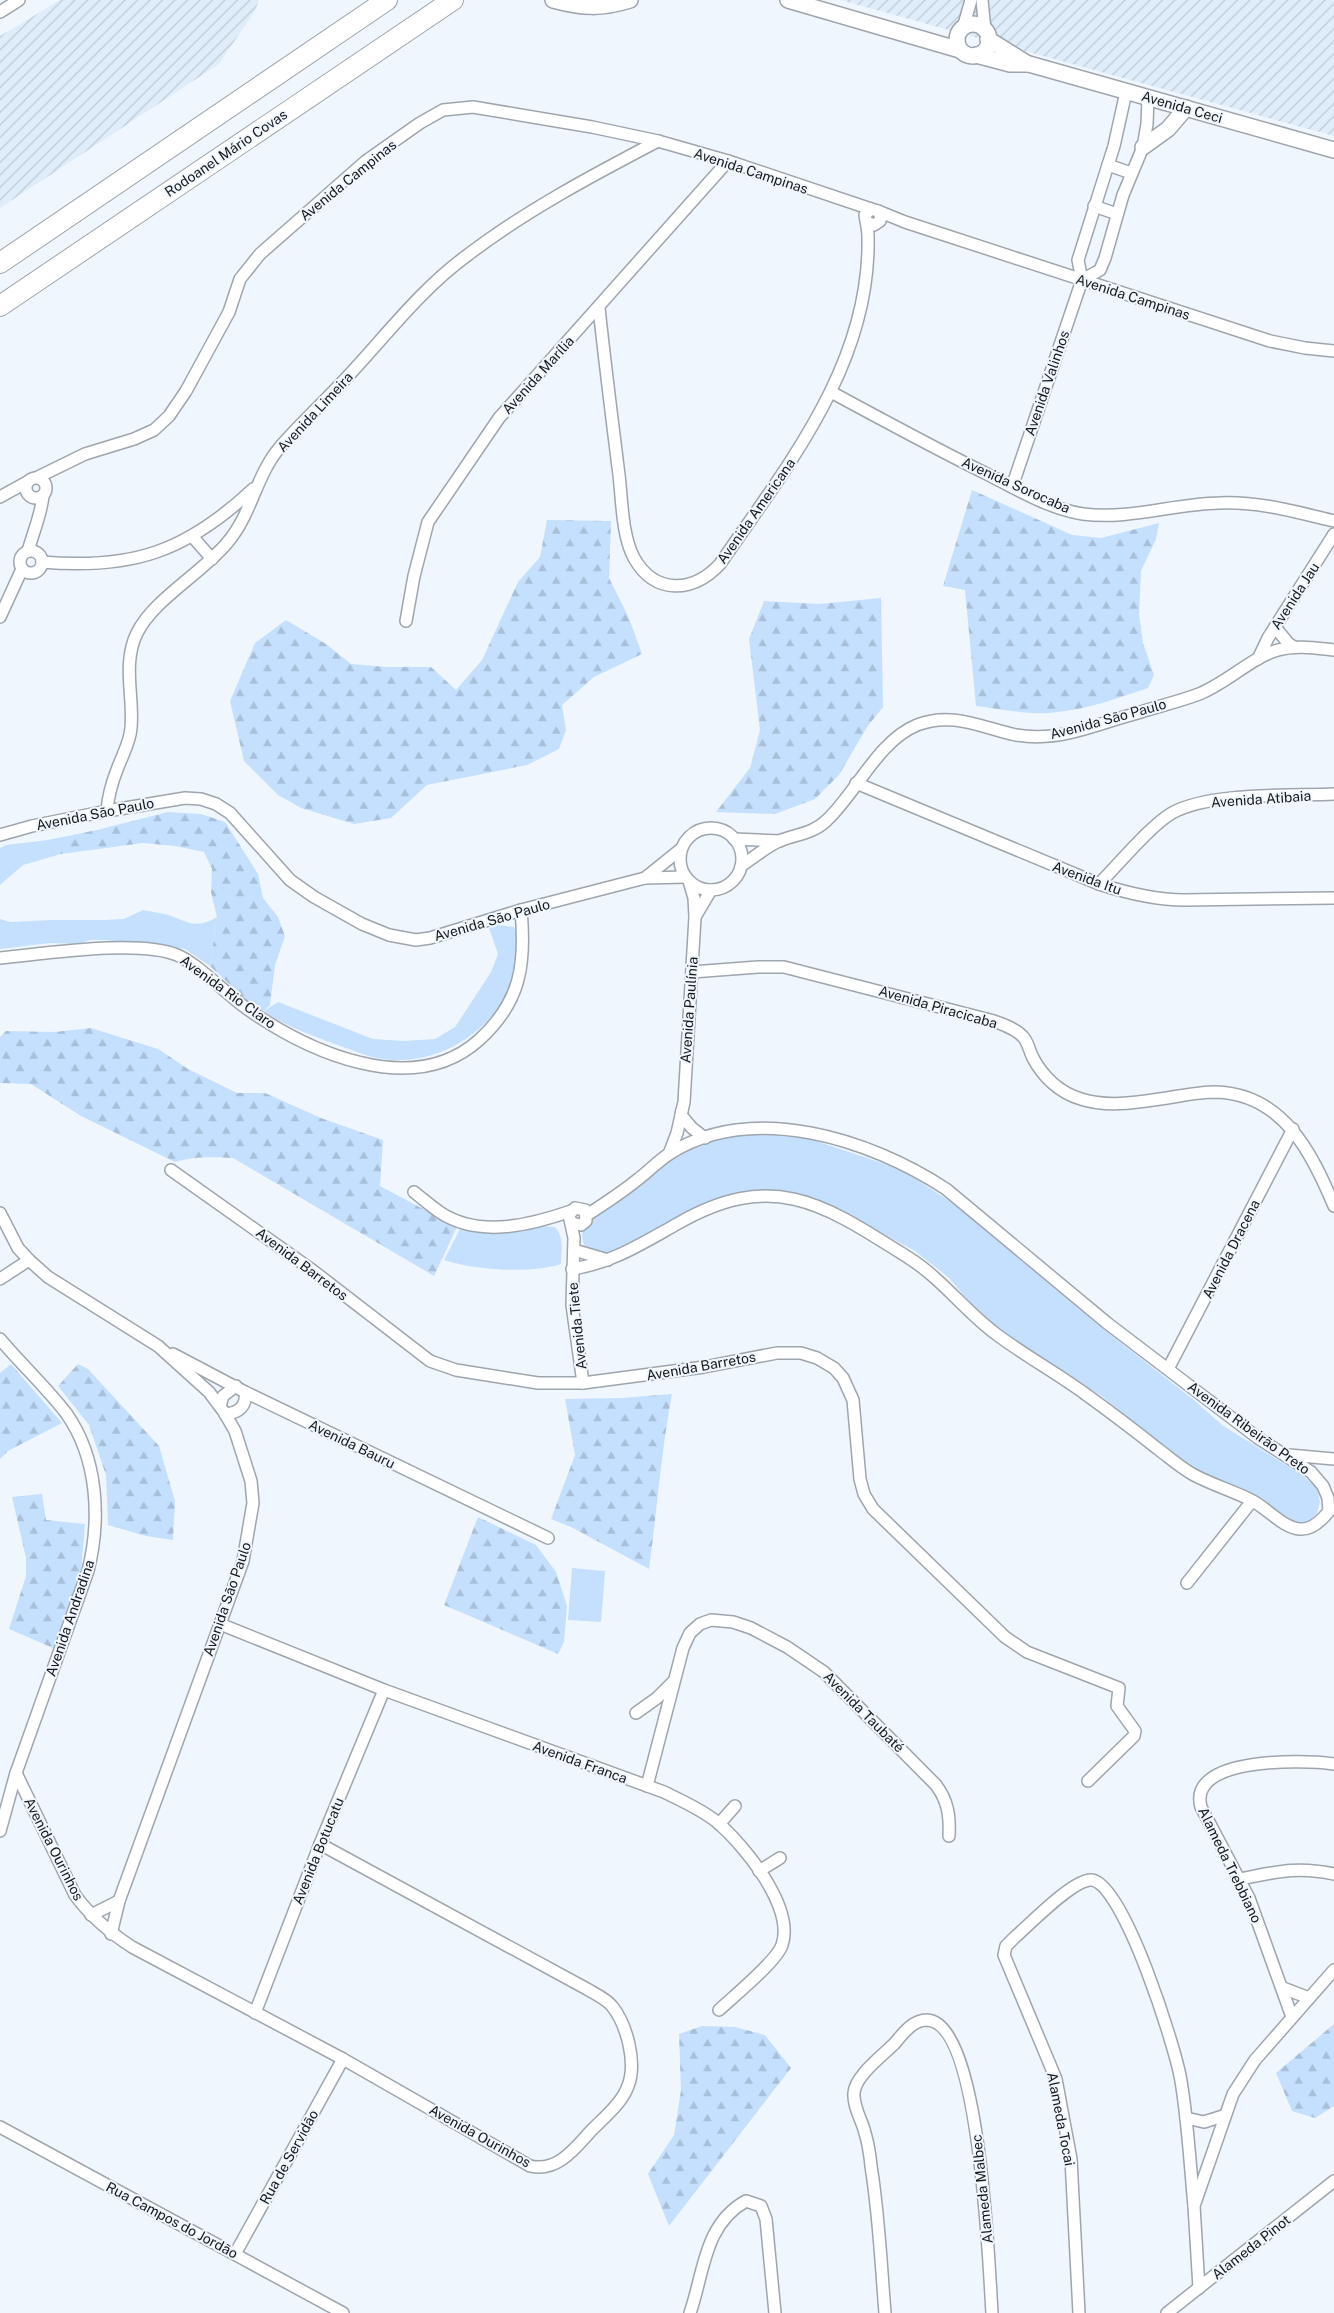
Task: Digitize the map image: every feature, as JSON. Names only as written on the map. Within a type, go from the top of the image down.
[{"type":"highway","points":[[0,263],[387,0]]},
{"type":"highway","name":"Rodoanel Mário Covas","points":[[0,306],[453,0]]},
{"type":"main road","points":[[553,0],[594,8],[630,0]]},
{"type":"main road","points":[[788,0],[920,37],[960,38],[974,24],[986,34],[985,49],[976,55],[967,55],[960,38]]},
{"type":"main road","name":"Avenida Ceci","points":[[986,34],[1029,64]]},
{"type":"main road","name":"Avenida Ceci","points":[[976,55],[1010,64],[1029,64],[1334,150]]},
{"type":"main road","points":[[1143,147],[1168,129],[1186,108]]},
{"type":"street","points":[[0,12],[19,0]]},
{"type":"street","points":[[960,38],[971,0]]},
{"type":"street","points":[[982,0],[986,34]]},
{"type":"street","name":"Avenida Valinhos","points":[[1012,487],[1082,280],[1078,260],[1108,166],[1126,92]]},
{"type":"street","points":[[1082,280],[1100,270],[1131,172],[1143,147],[1147,124],[1148,98]]},
{"type":"street","name":"Avenida Campinas","points":[[1,496],[36,489],[67,462],[85,454],[134,439],[154,430],[164,421],[186,391],[229,312],[240,279],[260,254],[366,161],[420,123],[443,110],[473,107],[592,127],[658,141],[728,162],[847,203],[858,213],[905,222],[1270,341],[1304,348],[1334,351]]},
{"type":"street","name":"Avenida Limeira","points":[[107,811],[108,794],[131,731],[130,652],[137,632],[154,610],[212,559],[239,528],[249,508],[255,488],[280,448],[438,279],[468,254],[590,177],[658,141]]},
{"type":"street","name":"Avenida Marília","points":[[406,621],[414,576],[428,522],[499,418],[728,162]]},
{"type":"street","points":[[1108,166],[1131,172]]},
{"type":"street","points":[[1094,206],[1117,214]]},
{"type":"street","name":"Avenida Americana","points":[[599,308],[629,543],[641,568],[652,577],[664,584],[680,586],[696,583],[708,577],[720,564],[800,447],[831,392],[854,334],[861,304],[868,238],[873,217]]},
{"type":"street","name":"Avenida Sorocaba","points":[[831,392],[1012,487],[1055,506],[1081,514],[1103,516],[1217,503],[1236,503],[1265,505],[1334,521]]},
{"type":"street","points":[[42,562],[112,563],[174,547],[211,526],[255,488]]},
{"type":"street","points":[[0,617],[22,569],[20,558],[28,551],[35,525],[42,510],[36,489]]},
{"type":"street","name":"Avenida Jau","points":[[1258,659],[1275,627],[1334,534]]},
{"type":"street","points":[[192,536],[212,559]]},
{"type":"street","points":[[22,569],[32,573],[41,567],[42,562],[38,553],[28,551]]},
{"type":"street","points":[[1275,627],[1288,643],[1294,647]]},
{"type":"street","name":"Avenida São Paulo","points":[[734,839],[780,841],[798,837],[821,825],[834,812],[875,760],[897,739],[915,726],[935,720],[965,721],[1039,738],[1069,733],[1198,694],[1219,685],[1258,659],[1280,649],[1294,647],[1334,650]]},
{"type":"street","name":"Avenida Itu","points":[[856,784],[1099,884],[1162,900],[1334,898]]},
{"type":"street","name":"Avenida Atibaia","points":[[1099,884],[1172,813],[1192,806],[1231,799],[1334,794]]},
{"type":"street","name":"Avenida São Paulo","points":[[0,835],[32,826],[107,811],[185,798],[201,799],[216,804],[230,813],[290,880],[346,916],[401,939],[430,938],[521,910],[644,878],[687,879]]},
{"type":"street","points":[[719,829],[734,839],[740,847],[741,866],[737,875],[730,883],[721,888],[711,890],[695,886],[687,879],[680,864],[681,849],[686,841],[700,830],[719,829]]},
{"type":"street","name":"Avenida São Paulo","points":[[741,866],[780,841]]},
{"type":"street","name":"Avenida São Paulo","points":[[644,878],[681,849]]},
{"type":"street","name":"Avenida Paulínia","points":[[669,1154],[677,1133],[684,1102],[695,917],[694,898],[687,879]]},
{"type":"street","name":"Avenida Paulínia","points":[[695,917],[711,890]]},
{"type":"street","name":"Avenida Rio Claro","points":[[0,958],[133,948],[159,950],[178,955],[195,966],[247,1008],[281,1030],[314,1047],[376,1067],[404,1068],[429,1065],[449,1059],[473,1045],[494,1026],[506,1009],[517,987],[523,962],[524,940],[521,910]]},
{"type":"street","name":"Avenida Piracicaba","points":[[692,972],[784,967],[961,1011],[1012,1029],[1024,1038],[1045,1077],[1079,1099],[1115,1104],[1199,1093],[1234,1094],[1274,1113],[1293,1129],[1314,1162],[1334,1206]]},
{"type":"street","name":"Avenida Paulínia","points":[[684,1102],[681,1114],[692,1128],[705,1138]]},
{"type":"street","name":"Avenida Ribeirão Preto","points":[[414,1192],[442,1213],[461,1222],[483,1228],[512,1226],[550,1218],[577,1217],[610,1199],[669,1154],[705,1138],[738,1129],[793,1129],[848,1144],[892,1160],[926,1176],[946,1189],[1106,1323],[1258,1438],[1311,1472],[1323,1486],[1331,1508],[1314,1525],[1303,1530],[1294,1528],[1283,1524],[1269,1510],[1185,1470],[1083,1392],[994,1332],[935,1276],[857,1227],[805,1200],[784,1196],[755,1195],[730,1202],[696,1213],[609,1261],[572,1269]]},
{"type":"street","name":"Avenida Dracena","points":[[1168,1369],[1293,1129]]},
{"type":"street","name":"Avenida Barretos","points":[[171,1170],[312,1270],[430,1361],[456,1370],[522,1381],[583,1384],[777,1353],[801,1353],[827,1363],[844,1378],[853,1400],[860,1480],[864,1494],[874,1509],[1006,1637],[1027,1652],[1118,1687],[1117,1706],[1135,1732],[1134,1736],[1088,1781]]},
{"type":"street","name":"Avenida São Paulo","points":[[0,1213],[18,1248],[29,1260],[48,1276],[158,1346],[210,1392],[235,1431],[251,1481],[253,1503],[246,1547],[220,1624],[119,1901],[111,1934]]},
{"type":"street","name":"Avenida Tiete","points":[[577,1217],[572,1269],[572,1305],[583,1384]]},
{"type":"street","points":[[574,1244],[609,1261]]},
{"type":"street","points":[[0,1279],[29,1260]]},
{"type":"street","name":"Avenida Andradina","points":[[0,1339],[65,1413],[79,1434],[89,1465],[96,1520],[94,1547],[88,1571],[16,1773],[0,1831]]},
{"type":"street","name":"Avenida Bauru","points":[[158,1346],[240,1389],[548,1538]]},
{"type":"street","points":[[240,1389],[245,1403],[242,1408],[232,1414],[223,1410],[223,1396],[240,1389]]},
{"type":"street","points":[[1284,1454],[1334,1459]]},
{"type":"street","points":[[1186,1583],[1252,1501]]},
{"type":"street","name":"Avenida Taubaté","points":[[647,1786],[683,1648],[690,1633],[700,1624],[711,1620],[733,1622],[750,1628],[787,1647],[824,1672],[936,1784],[944,1795],[948,1807],[950,1820],[949,1836]]},
{"type":"street","name":"Avenida Franca","points":[[220,1624],[384,1690],[647,1786],[687,1803],[719,1824],[733,1837],[768,1883],[780,1909],[784,1926],[782,1946],[771,1960],[720,2010]]},
{"type":"street","points":[[636,1713],[657,1698],[674,1681]]},
{"type":"street","name":"Avenida Botucatu","points":[[255,2013],[320,1844],[384,1690]]},
{"type":"street","name":"Alameda Trebbiano","points":[[1292,2017],[1283,1988],[1240,1879],[1198,1798],[1205,1783],[1215,1775],[1241,1767],[1280,1761],[1334,1764]]},
{"type":"street","name":"Avenida Ourinhos","points":[[16,1773],[76,1895],[91,1915],[111,1934],[343,2059],[530,2166],[540,2168],[550,2166],[570,2153],[621,2100],[628,2086],[631,2063],[627,2040],[612,2006],[604,1999],[320,1844]]},
{"type":"street","points":[[719,1824],[735,1806]]},
{"type":"street","points":[[759,1872],[780,1858]]},
{"type":"street","points":[[1240,1879],[1291,1869],[1315,1870],[1334,1874]]},
{"type":"street","name":"Alameda Tocai","points":[[1079,2313],[1071,2159],[1056,2079],[1004,1955],[1006,1946],[1014,1938],[1072,1887],[1084,1881],[1093,1880],[1102,1884],[1123,1916],[1168,2028],[1181,2079],[1186,2118]]},
{"type":"street","points":[[91,1915],[119,1901]]},
{"type":"street","points":[[1194,2206],[1223,2116],[1241,2078],[1334,1970]]},
{"type":"street","points":[[1283,1988],[1309,1998]]},
{"type":"street","name":"Alameda Malbec","points":[[885,2313],[871,2167],[866,2134],[857,2109],[854,2092],[858,2080],[905,2031],[926,2020],[938,2024],[950,2039],[962,2071],[977,2133],[984,2181],[992,2313]]},
{"type":"street","name":"Rua de Servidão","points":[[235,2254],[343,2059]]},
{"type":"street","points":[[1199,2288],[1186,2118],[1204,2122],[1223,2116]]},
{"type":"street","name":"Rua Campos do Jordão","points":[[0,2127],[343,2313]]},
{"type":"street","name":"Alameda Pinot","points":[[1167,2313],[1334,2181]]},
{"type":"street","points":[[690,2313],[711,2240],[730,2212],[746,2201],[762,2206],[766,2220],[775,2313]]},
{"type":"shaded area","points":[[60,0],[259,0],[255,11],[219,64],[0,208],[0,36]]},
{"type":"shaded area","points":[[840,0],[1334,0],[1334,136]]},
{"type":"green space","points":[[972,490],[1072,535],[1101,538],[1159,523],[1156,539],[1141,571],[1139,614],[1143,643],[1154,675],[1148,688],[1092,706],[1069,711],[1026,713],[976,706],[965,590],[943,586]]},
{"type":"green space","points":[[547,520],[611,521],[609,578],[628,616],[642,654],[594,677],[562,705],[566,730],[559,749],[527,765],[427,785],[391,818],[354,824],[301,808],[278,795],[244,761],[230,701],[255,643],[286,620],[326,644],[351,664],[387,667],[431,667],[456,690],[482,660],[518,582],[540,557]]},
{"type":"green space","points":[[881,598],[883,707],[867,727],[839,775],[815,799],[775,814],[716,812],[750,768],[760,730],[749,639],[764,601],[819,604]]},
{"type":"green space","points":[[168,812],[201,814],[225,822],[258,874],[263,898],[278,917],[285,936],[275,965],[270,1005],[264,1011],[247,1001],[210,966],[217,917],[211,892],[212,869],[204,852],[175,846],[143,843],[61,854],[48,840]]},
{"type":"green space","points":[[48,840],[61,854],[23,865],[0,885],[0,848],[6,845]]},
{"type":"green space","points":[[143,910],[168,915],[194,924],[204,923],[217,917],[210,966],[185,949],[104,940],[90,940],[78,944],[50,943],[0,949],[0,919],[10,922],[124,919]]},
{"type":"green space","points":[[499,925],[514,927],[517,933],[519,948],[516,973],[511,986],[492,1016],[479,1029],[465,1040],[433,1055],[416,1059],[398,1060],[372,1057],[297,1029],[264,1011],[278,1002],[373,1039],[403,1041],[435,1039],[455,1027],[491,972],[498,954],[489,928]]},
{"type":"green space","points":[[91,1028],[158,1049],[188,1069],[237,1093],[265,1093],[321,1118],[383,1140],[380,1186],[457,1227],[434,1276],[233,1158],[211,1157],[175,1162],[81,1116],[31,1084],[0,1083],[0,1037],[6,1031],[55,1032]]},
{"type":"green space","points":[[754,1132],[801,1136],[879,1162],[905,1172],[954,1204],[1098,1325],[1194,1400],[1222,1425],[1302,1475],[1317,1488],[1320,1502],[1317,1513],[1308,1522],[1293,1522],[1261,1498],[1198,1472],[1161,1446],[1103,1397],[1000,1331],[974,1307],[949,1278],[915,1251],[813,1197],[788,1193],[768,1193],[644,1236],[617,1250],[601,1255],[586,1250],[582,1234],[584,1228],[594,1215],[629,1194],[668,1162],[691,1148],[706,1142]]},
{"type":"green space","points":[[541,1226],[555,1227],[558,1231],[562,1245],[561,1264],[535,1269],[502,1270],[444,1260],[460,1229],[507,1233]]},
{"type":"green space","points":[[11,1364],[62,1423],[8,1451],[0,1459],[0,1373]]},
{"type":"green space","points":[[78,1364],[88,1369],[159,1446],[175,1501],[173,1540],[146,1536],[108,1525],[106,1475],[89,1425],[58,1386]]},
{"type":"green space","points":[[672,1394],[649,1569],[571,1527],[551,1519],[575,1455],[565,1399],[622,1398]]},
{"type":"green space","points":[[42,1494],[46,1520],[85,1524],[81,1571],[53,1648],[9,1629],[26,1576],[26,1558],[12,1497]]},
{"type":"green space","points":[[478,1517],[536,1545],[556,1572],[567,1606],[564,1642],[558,1654],[444,1605]]},
{"type":"green space","points":[[572,1568],[605,1571],[601,1622],[568,1620]]},
{"type":"green space","points":[[1334,2024],[1334,2106],[1315,2118],[1292,2111],[1276,2073]]},
{"type":"green space","points":[[702,2026],[735,2027],[765,2035],[791,2068],[669,2226],[648,2174],[674,2135],[681,2090],[679,2034]]}]
